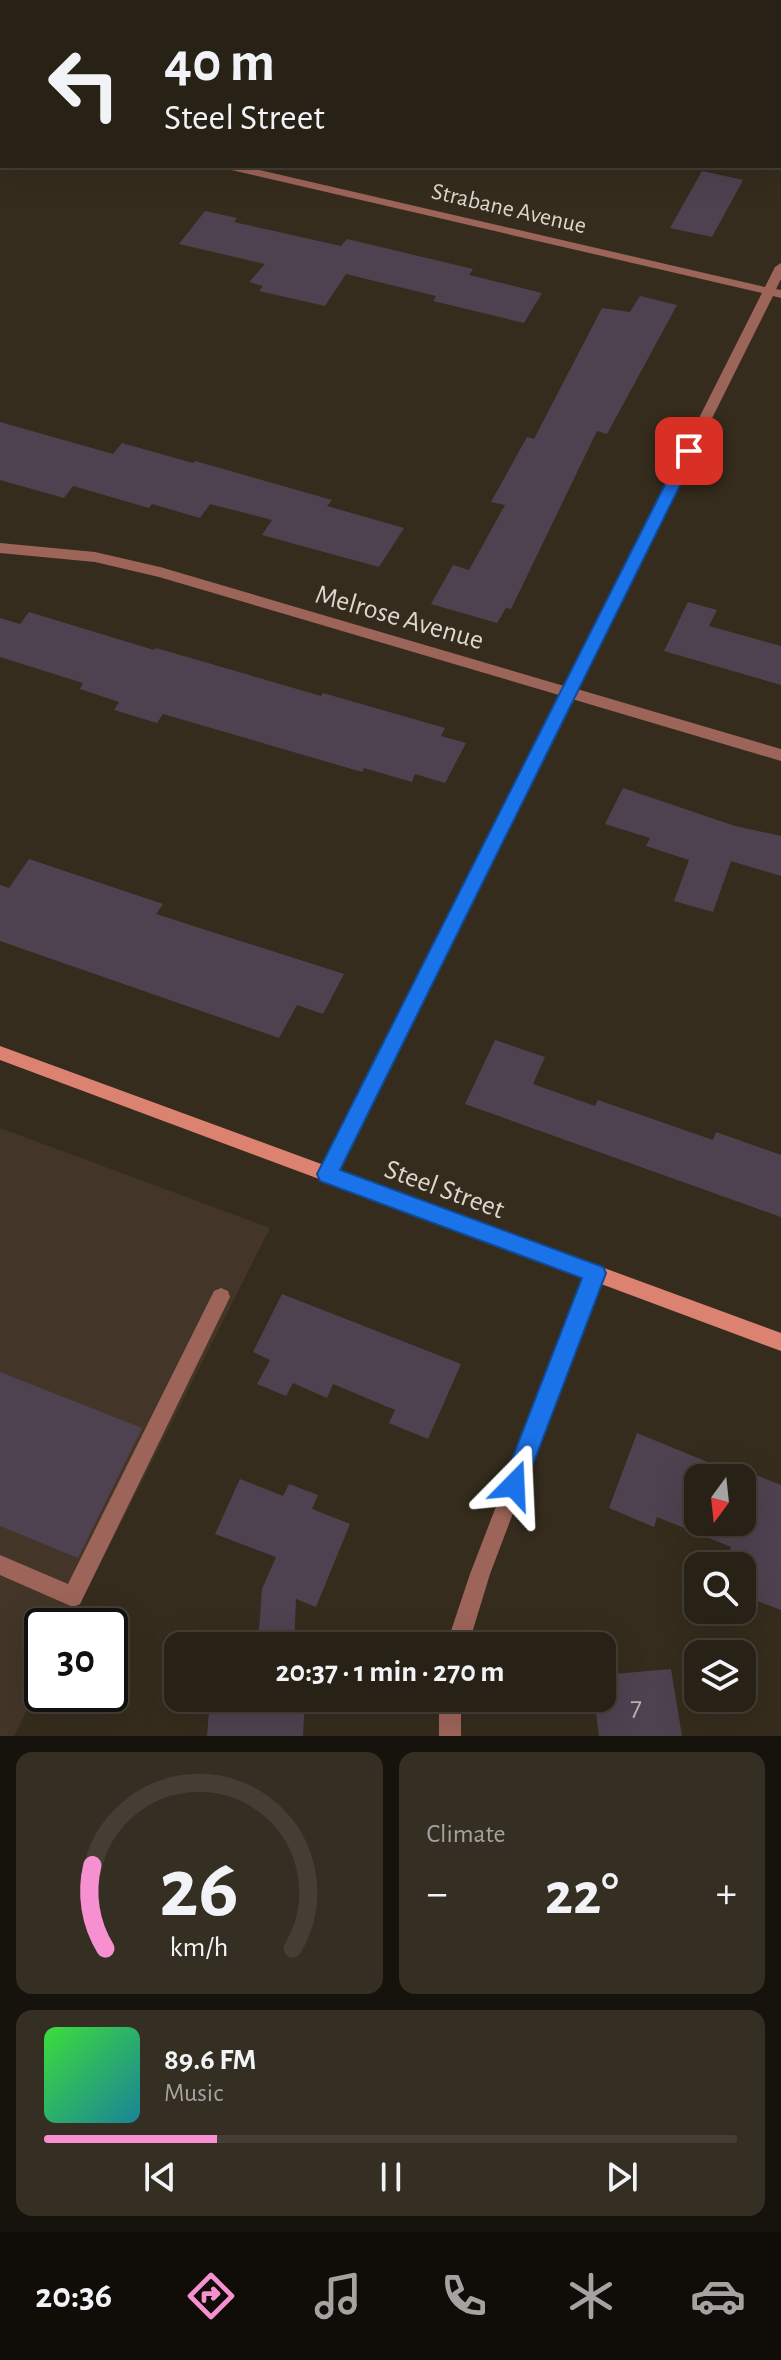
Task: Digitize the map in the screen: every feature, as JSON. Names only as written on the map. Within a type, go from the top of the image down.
[{"type":"street","name":"Strabane Avenue","points":[[236,168],[775,292]]},
{"type":"street","points":[[327,1174],[775,292],[781,267]]},
{"type":"street","name":"Melrose Avenue","points":[[0,548],[95,557],[149,569],[781,755]]},
{"type":"street","name":"Steel Street","points":[[0,1053],[781,1342]]},
{"type":"street","points":[[461,1632],[480,1574],[595,1273]]},
{"type":"street","points":[[0,1565],[73,1597],[221,1297]]},
{"type":"street","points":[[450,1712],[450,1736]]},
{"type":"shaded area","points":[[0,1128],[270,1228],[78,1608],[24,1608],[26,1712],[14,1736],[0,1736]]},
{"type":"building","points":[[702,171],[743,180],[712,237],[670,228]]},
{"type":"building","points":[[205,211],[237,218],[234,222],[341,246],[347,239],[473,269],[469,275],[542,293],[524,323],[433,301],[436,296],[346,274],[325,306],[259,291],[263,286],[249,282],[265,264],[179,244]]},
{"type":"building","points":[[640,296],[677,305],[607,434],[597,431],[511,609],[506,608],[497,623],[431,604],[453,565],[469,570],[505,505],[491,502],[527,437],[534,439],[602,308],[630,312]]},
{"type":"building","points":[[0,422],[113,454],[122,443],[193,463],[195,461],[332,500],[327,506],[404,528],[379,567],[262,535],[272,520],[210,504],[200,518],[152,504],[149,508],[73,486],[64,498],[0,480]]},
{"type":"building","points":[[688,602],[717,610],[709,626],[781,646],[781,685],[664,651]]},
{"type":"building","points":[[29,612],[154,650],[156,648],[445,728],[441,736],[466,743],[445,783],[415,774],[412,782],[364,768],[362,772],[163,714],[157,723],[114,710],[119,702],[80,689],[83,683],[0,657],[0,618],[20,624]]},
{"type":"building","points":[[623,788],[735,826],[781,836],[781,876],[731,861],[713,912],[674,901],[689,860],[646,846],[650,838],[605,824]]},
{"type":"building","points":[[29,859],[163,904],[156,914],[344,974],[323,1014],[297,1005],[279,1038],[0,941],[0,885],[9,888]]},
{"type":"building","points":[[495,1040],[545,1057],[533,1084],[595,1106],[598,1100],[713,1140],[716,1132],[781,1155],[781,1217],[465,1104]]},
{"type":"building","points":[[282,1294],[461,1364],[428,1439],[389,1423],[395,1410],[333,1384],[327,1398],[293,1383],[286,1396],[257,1384],[270,1360],[253,1352]]},
{"type":"building","points":[[0,1372],[142,1428],[78,1558],[0,1526]]},
{"type":"building","points":[[637,1433],[712,1464],[684,1464],[684,1528],[657,1517],[654,1527],[609,1508]]},
{"type":"building","points":[[756,1475],[781,1485],[781,1610],[756,1600],[756,1552],[730,1552],[731,1547],[704,1536],[756,1536]]},
{"type":"building","points":[[240,1479],[283,1496],[289,1484],[318,1495],[312,1509],[350,1524],[316,1607],[296,1599],[295,1632],[259,1632],[262,1589],[276,1557],[215,1534]]},
{"type":"building","points":[[671,1669],[682,1736],[599,1736],[596,1712],[616,1712],[616,1674]]},
{"type":"building","points":[[209,1712],[304,1712],[303,1736],[207,1736]]},
{"type":"route","points":[[514,1485],[595,1273],[327,1174],[689,451]]}]
